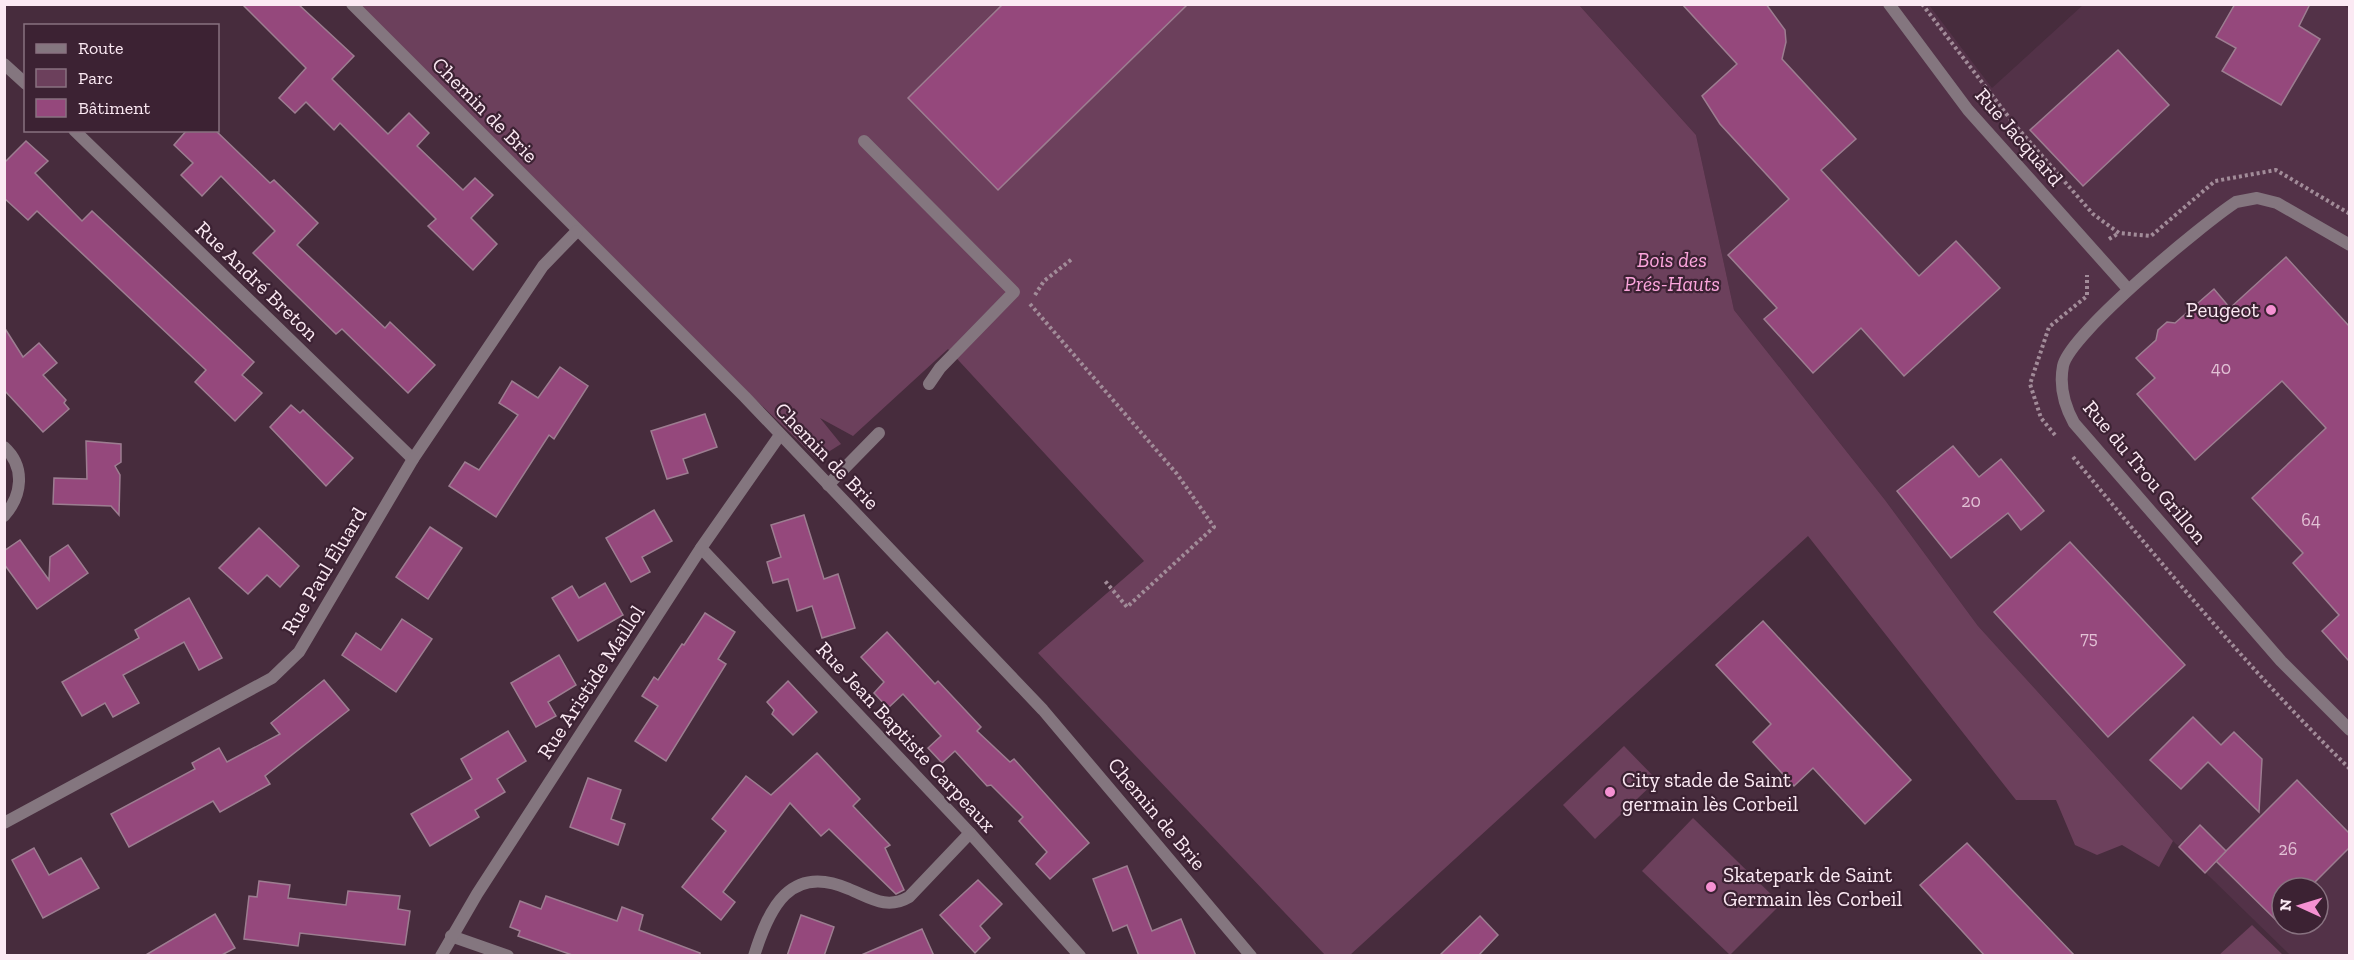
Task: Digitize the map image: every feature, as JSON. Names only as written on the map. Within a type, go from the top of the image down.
[{"type":"street","name":"Chemin de Brie","points":[[352,4],[780,435],[1043,710],[1251,956]]},
{"type":"street","name":"Rue Jacquard","points":[[1889,4],[1968,110],[2128,289]]},
{"type":"street","points":[[4,64],[24,82]]},
{"type":"street","name":"Rue André Breton","points":[[76,132],[413,459]]},
{"type":"street","points":[[864,141],[1014,292],[940,368],[929,384]]},
{"type":"street","name":"Rue du Trou Grillon","points":[[2349,244],[2277,202],[2257,198],[2236,202],[2128,289],[2073,348],[2063,364],[2064,406],[2074,423],[2281,661],[2349,730]]},
{"type":"street","name":"Rue Paul Éluard","points":[[4,823],[272,678],[299,652],[413,459],[543,266],[577,231]]},
{"type":"street","points":[[828,485],[879,433]]},
{"type":"street","name":"Rue Aristide Maillol","points":[[441,956],[451,936],[701,548],[780,435]]},
{"type":"street","points":[[4,447],[16,462],[19,492],[13,506],[4,516]]},
{"type":"street","name":"Rue Jean Baptiste Carpeaux","points":[[701,548],[970,833],[1080,956]]},
{"type":"street","points":[[754,956],[764,922],[773,906],[793,889],[813,882],[831,882],[887,904],[900,903],[909,897],[970,833]]},
{"type":"street","points":[[451,936],[508,956]]},
{"type":"path","points":[[1922,4],[2014,124],[2093,214],[2119,233],[2151,236],[2215,181],[2276,170],[2349,214]]},
{"type":"path","points":[[1030,303],[1044,281],[1072,259]]},
{"type":"path","points":[[1014,292],[1030,303],[1177,474],[1215,526],[1127,607],[1105,581]]},
{"type":"shaded area","points":[[2342,4],[2349,9],[2349,955],[2290,955],[2270,936],[2330,936],[2330,876],[2270,876],[2270,936],[2173,841],[1978,626],[1885,500],[1734,310],[1696,135],[1579,5],[1929,5],[1992,88],[2083,5]]},
{"type":"green space","name":"Bois des Prés-Hauts","points":[[347,5],[1579,5],[1696,135],[1734,310],[1885,500],[1978,626],[2173,841],[2159,867],[2122,845],[2097,855],[2075,845],[2056,800],[2016,800],[1808,536],[1350,955],[1325,955],[1038,653],[1144,561],[948,349],[853,436],[820,418],[841,444],[817,459]]},
{"type":"green space","name":"City stade de Saint germain lès Corbeil","points":[[1624,746],[1657,780],[1595,839],[1563,805]]},
{"type":"green space","name":"Skatepark de Saint Germain lès Corbeil","points":[[1693,818],[1781,904],[1730,955],[1642,871]]},
{"type":"green space","points":[[2252,925],[2283,955],[2219,955]]},
{"type":"building","points":[[242,4],[298,4],[354,56],[332,79],[388,134],[409,113],[429,133],[417,146],[463,190],[475,178],[493,195],[471,218],[497,244],[473,270],[428,226],[436,219],[340,123],[334,130],[306,102],[295,113],[279,98],[306,68]]},
{"type":"building","points":[[1003,4],[1188,4],[998,190],[908,98]]},
{"type":"building","points":[[1682,4],[1766,4],[1785,30],[1786,42],[1782,59],[1856,139],[1821,170],[1919,276],[1956,241],[2000,288],[1904,376],[1861,328],[1813,373],[1764,319],[1777,308],[1728,255],[1789,199],[1720,124],[1702,96],[1737,64]]},
{"type":"building","points":[[2235,4],[2310,4],[2299,26],[2320,39],[2281,105],[2222,71],[2236,48],[2216,37]]},
{"type":"building","points":[[2118,50],[2169,105],[2083,186],[2030,130]]},
{"type":"building","points":[[185,132],[217,132],[270,183],[274,180],[318,223],[297,245],[385,328],[390,322],[435,365],[408,393],[342,329],[336,334],[253,253],[275,231],[221,176],[202,196],[181,175],[193,163],[174,145]]},
{"type":"building","points":[[26,141],[48,161],[35,173],[82,221],[92,211],[254,362],[242,375],[262,393],[235,421],[195,382],[206,370],[37,211],[28,220],[4,198],[4,163]]},
{"type":"building","points":[[2286,257],[2349,326],[2349,661],[2322,631],[2339,615],[2293,563],[2303,553],[2252,498],[2326,428],[2282,381],[2195,460],[2137,394],[2155,378],[2136,358],[2156,340],[2158,330],[2167,322],[2175,323],[2214,289],[2230,308]]},
{"type":"building","points":[[4,327],[23,357],[39,343],[57,363],[43,375],[66,400],[64,403],[69,409],[43,432],[4,390]]},
{"type":"building","points":[[560,367],[588,386],[554,439],[549,435],[496,517],[449,486],[465,462],[479,470],[518,415],[499,403],[512,381],[538,398]]},
{"type":"building","points":[[291,405],[300,413],[303,410],[353,458],[326,486],[270,427]]},
{"type":"building","points":[[705,414],[717,447],[683,459],[688,473],[667,479],[651,431]]},
{"type":"building","points":[[86,441],[121,444],[121,462],[115,466],[120,475],[119,515],[111,506],[53,504],[54,478],[87,479]]},
{"type":"building","points":[[1953,446],[1979,477],[2001,459],[2044,511],[2021,530],[2008,513],[1951,558],[1897,491]]},
{"type":"building","points":[[654,510],[672,541],[642,557],[650,572],[631,582],[606,538]]},
{"type":"building","points":[[804,515],[824,579],[838,574],[855,628],[822,638],[812,606],[797,611],[788,579],[773,583],[767,562],[781,557],[771,525]]},
{"type":"building","points":[[430,527],[462,548],[428,599],[396,577]]},
{"type":"building","points":[[259,528],[299,566],[280,587],[267,575],[248,594],[219,568]]},
{"type":"building","points":[[20,540],[49,580],[50,557],[68,545],[88,573],[37,609],[4,564],[4,551]]},
{"type":"building","points":[[2070,542],[2185,665],[2108,737],[1994,612]]},
{"type":"building","points":[[605,583],[623,615],[578,641],[552,598],[572,586],[579,598]]},
{"type":"building","points":[[189,598],[222,658],[199,670],[184,642],[123,675],[139,703],[113,717],[105,703],[82,716],[62,682],[139,638],[135,630]]},
{"type":"building","points":[[705,613],[735,632],[718,659],[726,664],[666,761],[635,741],[658,706],[642,696],[654,677],[658,680]]},
{"type":"building","points":[[402,619],[432,639],[396,692],[342,655],[356,633],[381,650]]},
{"type":"building","points":[[1763,621],[1911,780],[1865,824],[1813,768],[1794,786],[1753,742],[1771,724],[1716,665]]},
{"type":"building","points":[[887,632],[935,684],[938,681],[981,727],[977,731],[1010,762],[1014,759],[1089,843],[1050,879],[1036,864],[1047,852],[1019,821],[1023,817],[991,785],[987,786],[955,751],[942,763],[928,748],[941,736],[903,694],[888,708],[874,693],[884,682],[861,657]]},
{"type":"building","points":[[559,655],[576,685],[548,702],[556,716],[536,727],[511,683]]},
{"type":"building","points":[[324,680],[349,710],[265,776],[270,784],[220,812],[213,801],[129,847],[111,814],[195,769],[192,763],[219,748],[227,762],[280,734],[271,723]]},
{"type":"building","points":[[788,681],[817,712],[793,735],[772,714],[774,710],[767,702]]},
{"type":"building","points":[[2193,717],[2221,745],[2234,732],[2262,759],[2259,812],[2208,762],[2181,789],[2150,760]]},
{"type":"building","points":[[508,731],[526,761],[497,779],[505,792],[475,810],[479,817],[430,846],[411,814],[472,779],[461,759]]},
{"type":"building","points":[[817,753],[860,799],[853,806],[890,845],[885,848],[904,890],[896,894],[829,829],[821,836],[790,803],[723,892],[735,902],[721,920],[682,887],[726,831],[712,819],[746,776],[771,795]]},
{"type":"building","points":[[588,778],[621,790],[611,819],[625,824],[618,845],[570,827]]},
{"type":"building","points":[[2297,780],[2349,833],[2349,848],[2321,876],[2270,876],[2270,914],[2216,861]]},
{"type":"building","points":[[2200,825],[2226,851],[2205,873],[2179,847]]},
{"type":"building","points":[[1967,843],[2075,956],[1985,956],[1920,885]]},
{"type":"building","points":[[34,848],[49,875],[81,858],[99,888],[43,918],[12,860]]},
{"type":"building","points":[[1127,866],[1152,931],[1181,919],[1196,956],[1139,956],[1127,925],[1113,931],[1093,879]]},
{"type":"building","points":[[978,880],[1002,904],[980,926],[990,938],[975,953],[940,915]]},
{"type":"building","points":[[259,881],[290,885],[288,898],[346,905],[348,891],[400,896],[398,909],[410,911],[405,945],[300,933],[298,946],[244,939],[249,896],[257,897]]},
{"type":"building","points":[[546,896],[617,921],[622,907],[643,915],[639,930],[700,953],[700,956],[575,956],[518,936],[520,931],[510,927],[520,901],[541,909]]},
{"type":"building","points":[[215,914],[235,948],[220,956],[144,956]]},
{"type":"building","points":[[801,915],[834,927],[824,956],[787,956]]},
{"type":"building","points":[[1480,916],[1498,935],[1478,956],[1439,956]]},
{"type":"building","points":[[922,929],[934,956],[859,956]]},
{"type":"place","name":"Peugeot","points":[[2271,310]]},
{"type":"place","name":"City stade de Saint germain lès Corbeil","points":[[1610,792]]},
{"type":"place","name":"Skatepark de Saint Germain lès Corbeil","points":[[1711,887]]}]
